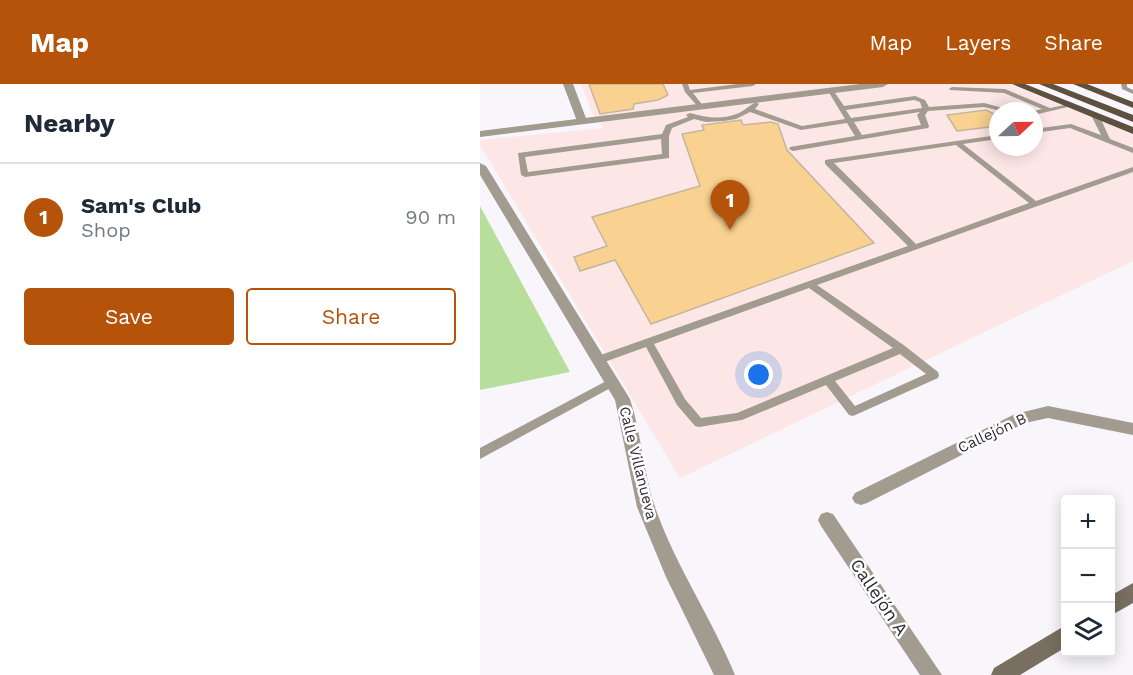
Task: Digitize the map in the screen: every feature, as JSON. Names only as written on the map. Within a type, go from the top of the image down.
[{"type":"main road","points":[[1017,84],[1133,131]]},
{"type":"main road","points":[[1044,84],[1133,118]]},
{"type":"main road","points":[[1063,84],[1133,111]]},
{"type":"main road","points":[[1078,84],[1098,88],[1133,105]]},
{"type":"main road","points":[[1115,604],[1133,592]]},
{"type":"main road","points":[[1001,675],[1061,638]]},
{"type":"street","points":[[568,84],[582,122]]},
{"type":"street","points":[[480,134],[883,84]]},
{"type":"street","name":"Calle Villanueva","points":[[480,166],[622,399],[630,421],[645,504],[660,546],[725,675]]},
{"type":"street","name":"Callejón B","points":[[861,498],[1021,418],[1036,413],[1048,412],[1133,429]]},
{"type":"street","name":"Callejón A","points":[[827,520],[932,675]]},
{"type":"lane","points":[[685,84],[688,92],[700,107]]},
{"type":"lane","points":[[688,92],[753,84]]},
{"type":"lane","points":[[1124,84],[1124,88],[1133,92]]},
{"type":"lane","points":[[950,86],[1005,91],[1050,110]]},
{"type":"lane","points":[[950,86],[960,107]]},
{"type":"lane","points":[[831,91],[860,138]]},
{"type":"lane","points":[[842,108],[915,98],[923,101],[926,109]]},
{"type":"lane","points":[[682,110],[693,117],[712,119],[741,116],[751,110],[760,99]]},
{"type":"lane","points":[[751,110],[801,128],[926,109],[989,106]]},
{"type":"lane","points":[[1043,111],[1069,106]]},
{"type":"lane","points":[[793,149],[925,126],[921,115],[926,109]]},
{"type":"lane","points":[[665,136],[520,155],[525,175],[666,156],[665,136],[669,127],[693,117]]},
{"type":"lane","points":[[1096,117],[1107,141]]},
{"type":"lane","points":[[1043,130],[1071,126],[1133,151]]},
{"type":"lane","points":[[914,247],[828,162],[989,138]]},
{"type":"lane","points":[[957,143],[1035,204]]},
{"type":"lane","points":[[599,360],[1133,169]]},
{"type":"lane","points":[[809,284],[901,349],[934,376],[853,412],[828,380]]},
{"type":"lane","points":[[648,342],[681,402],[699,423],[738,417],[901,349]]},
{"type":"lane","points":[[480,454],[612,382]]},
{"type":"shaded area","points":[[581,84],[1009,84],[1133,133],[1133,261],[680,478],[480,145],[480,140],[603,128],[592,113]]},
{"type":"green space","points":[[480,206],[570,372],[480,390]]},
{"type":"building","points":[[589,84],[663,84],[668,95],[658,100],[634,104],[633,109],[600,114]]},
{"type":"building","points":[[986,110],[989,112],[989,127],[957,131],[947,115]]},
{"type":"building","points":[[741,120],[743,125],[771,122],[778,124],[787,150],[874,243],[651,324],[615,260],[580,271],[574,257],[607,246],[592,217],[700,186],[682,134],[704,130],[702,125]]},
{"type":"place","name":"Sam's Club","points":[[730,230]]}]
